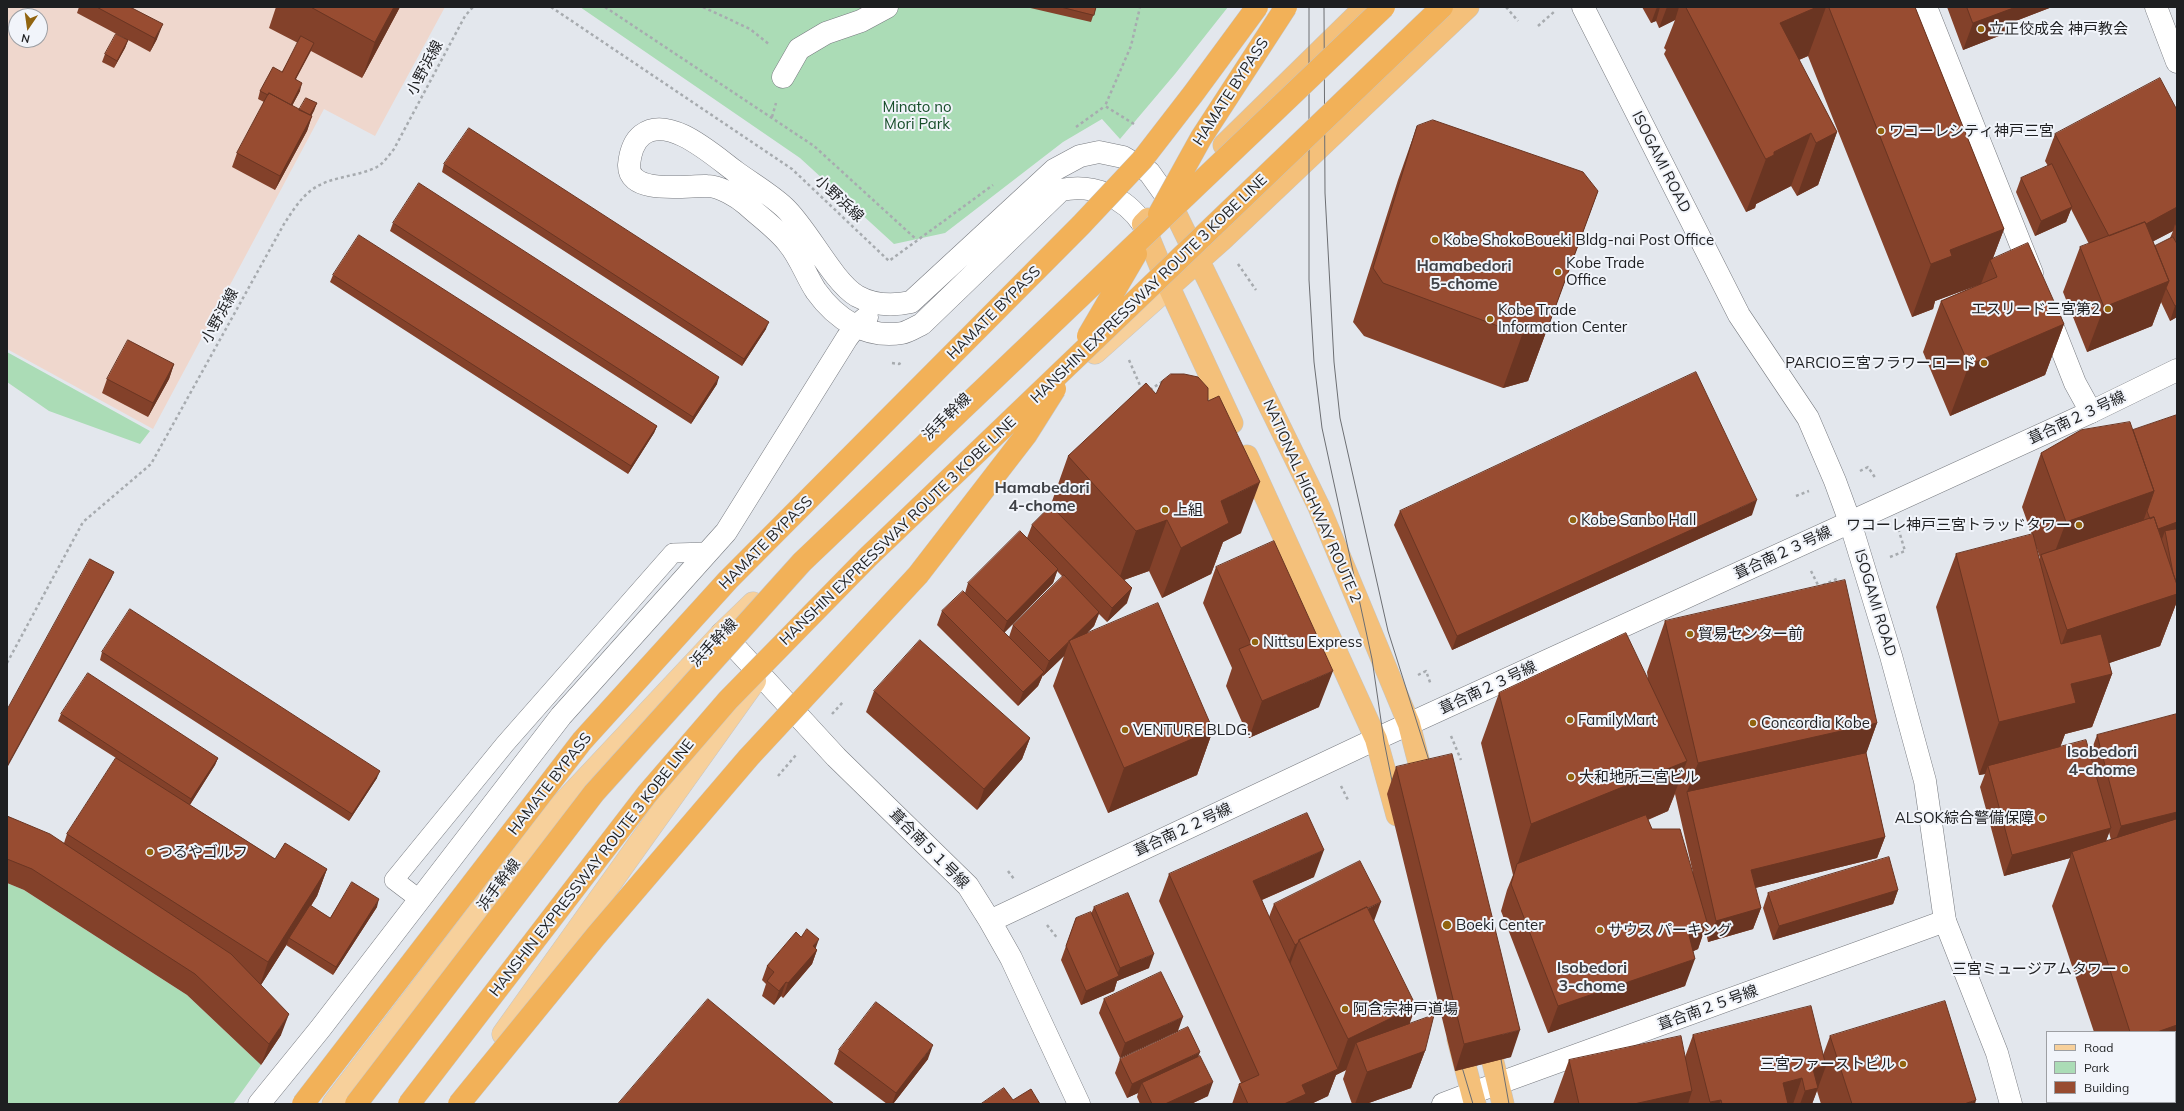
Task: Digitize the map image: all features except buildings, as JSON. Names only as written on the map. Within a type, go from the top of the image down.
[{"type":"highway","name":"HAMATE BYPASS","points":[[303,1104],[582,741],[728,580],[1081,226],[1142,160],[1257,7]]},
{"type":"highway","name":"HAMATE BYPASS","points":[[459,1104],[596,936],[749,757],[918,575],[1026,435],[1111,300],[1201,138],[1286,7]]},
{"type":"highway","points":[[1365,7],[1143,224],[1169,287],[1376,739],[1401,832]]},
{"type":"highway","points":[[356,1104],[594,793],[802,562],[1384,7]]},
{"type":"highway","name":"HANSHIN EXPRESSWAY ROUTE 3 KOBE LINE","points":[[409,1104],[647,794],[728,700],[868,558],[1442,7]]},
{"type":"highway","points":[[1169,287],[1199,261],[1468,7]]},
{"type":"highway","name":"NATIONAL HIGHWAY ROUTE 2","points":[[1169,200],[1319,507],[1409,724],[1430,809]]},
{"type":"highway","points":[[1452,1017],[1473,1098]]},
{"type":"highway","points":[[1482,1017],[1501,1094]]},
{"type":"main road","name":"浜手幹線","points":[[332,1104],[558,808],[722,633],[1068,301],[1143,224]]},
{"type":"main road","points":[[449,1104],[518,1015],[759,676],[1084,364],[1169,287]]},
{"type":"street","points":[[783,77],[799,49],[826,33],[861,21],[887,7]]},
{"type":"street","name":"ISOGAMI ROAD","points":[[1583,7],[1739,315],[1808,418],[1850,522],[1891,656],[1925,780],[1945,922],[1998,1053],[2011,1104]]},
{"type":"street","points":[[1926,7],[2075,383],[2091,412]]},
{"type":"street","points":[[2156,7],[2177,62]]},
{"type":"street","points":[[1143,224],[1134,212],[1115,197],[1091,189],[1072,188],[1061,190],[922,324],[902,333],[870,333],[837,315],[816,291],[788,242],[740,199],[709,186],[653,187],[636,179],[629,168],[631,152],[638,138],[648,130],[662,128],[693,141],[784,207],[804,230],[839,278],[856,296],[893,306],[911,302],[1054,170],[1080,156],[1099,152],[1123,157],[1149,172],[1169,200]]},
{"type":"street","points":[[259,1104],[320,1029],[561,716],[726,532],[856,326],[884,304]]},
{"type":"street","name":"葺合南２３号線","points":[[1376,739],[2091,412],[2177,370]]},
{"type":"street","name":"葺合南５１号線","points":[[722,633],[759,676],[836,757],[968,886],[990,921],[1010,958],[1079,1104]]},
{"type":"street","name":"葺合南２２号線","points":[[990,921],[1376,739]]},
{"type":"street","name":"葺合南２５号線","points":[[1443,1104],[1501,1094],[1945,922]]},
{"type":"lane","points":[[419,899],[394,880],[505,744],[674,553],[709,552]]},
{"type":"path","name":"小野浜線","points":[[7,663],[83,522],[152,464],[288,219],[303,197],[323,183],[377,166],[386,159],[394,149],[465,16],[472,7]]},
{"type":"path","name":"小野浜線","points":[[551,7],[792,169],[889,261],[994,185]]},
{"type":"path","points":[[605,7],[814,146],[917,240]]},
{"type":"path","points":[[704,7],[750,29],[774,48],[783,77]]},
{"type":"path","points":[[1506,7],[1518,21]]},
{"type":"path","points":[[1538,26],[1560,7]]},
{"type":"path","points":[[1072,129],[1105,106]]},
{"type":"path","points":[[772,117],[775,108]]},
{"type":"shaded area","points":[[7,7],[445,7],[375,136],[324,109],[153,429],[7,349]]},
{"type":"green space","name":"Minato no Mori Park","points":[[580,7],[1228,7],[1175,74],[1120,139],[1102,119],[1063,142],[945,233],[894,244],[800,158]]},
{"type":"green space","points":[[7,352],[150,431],[140,444],[49,411],[7,382]]},
{"type":"green space","points":[[7,883],[24,890],[187,995],[261,1065],[233,1104],[7,1104]]},
{"type":"tram line","points":[[1309,7],[1309,280],[1314,362],[1322,428],[1372,659],[1384,741],[1394,791]]},
{"type":"tram line","points":[[1324,7],[1325,193],[1334,362],[1340,418],[1388,631],[1432,770]]},
{"type":"tram line","points":[[1499,1048],[1509,1104]]},
{"type":"tram line","points":[[1459,1057],[1473,1104]]},
{"type":"place","name":"立正佼成会 神戸教会","points":[[1981,29]]},
{"type":"place","name":"ワコーレシティ神戸三宮","points":[[1881,131]]},
{"type":"place","name":"Kobe ShokoBoueki Bldg-nai Post Office","points":[[1435,240]]},
{"type":"place","name":"Kobe Trade Office","points":[[1558,272]]},
{"type":"place","name":"エスリード三宮第2","points":[[2108,309]]},
{"type":"place","name":"Kobe Trade Information Center","points":[[1490,319]]},
{"type":"place","name":"PARCIO三宮フラワーロード","points":[[1984,363]]},
{"type":"place","name":"上組","points":[[1165,510]]},
{"type":"place","name":"Kobe Sanbo Hall","points":[[1573,520]]},
{"type":"place","name":"ワコーレ神戸三宮トラッドタワー","points":[[2079,525]]},
{"type":"place","name":"貿易センター前","points":[[1690,634]]},
{"type":"place","name":"Nittsu Express","points":[[1255,642]]},
{"type":"place","name":"FamilyMart","points":[[1570,720]]},
{"type":"place","name":"Concordia Kobe","points":[[1753,723]]},
{"type":"place","name":"VENTURE BLDG.","points":[[1125,730]]},
{"type":"place","name":"大和地所三宮ビル","points":[[1571,777]]},
{"type":"place","name":"ALSOK綜合警備保障","points":[[2042,818]]},
{"type":"place","name":"つるやゴルフ","points":[[150,852]]},
{"type":"place","name":"Boeki Center","points":[[1447,925]]},
{"type":"place","name":"サウス パーキング","points":[[1600,930]]},
{"type":"place","name":"三宮ミュージアムタワー","points":[[2125,969]]},
{"type":"place","name":"阿含宗神戸道場","points":[[1345,1009]]},
{"type":"place","name":"三宮ファーストビル","points":[[1903,1064]]},
{"type":"district","name":"Hamabedori 5-chome","points":[[1464,275]]},
{"type":"district","name":"Hamabedori 4-chome","points":[[1042,497]]},
{"type":"district","name":"Isobedori 4-chome","points":[[2102,761]]},
{"type":"district","name":"Isobedori 3-chome","points":[[1592,977]]}]
